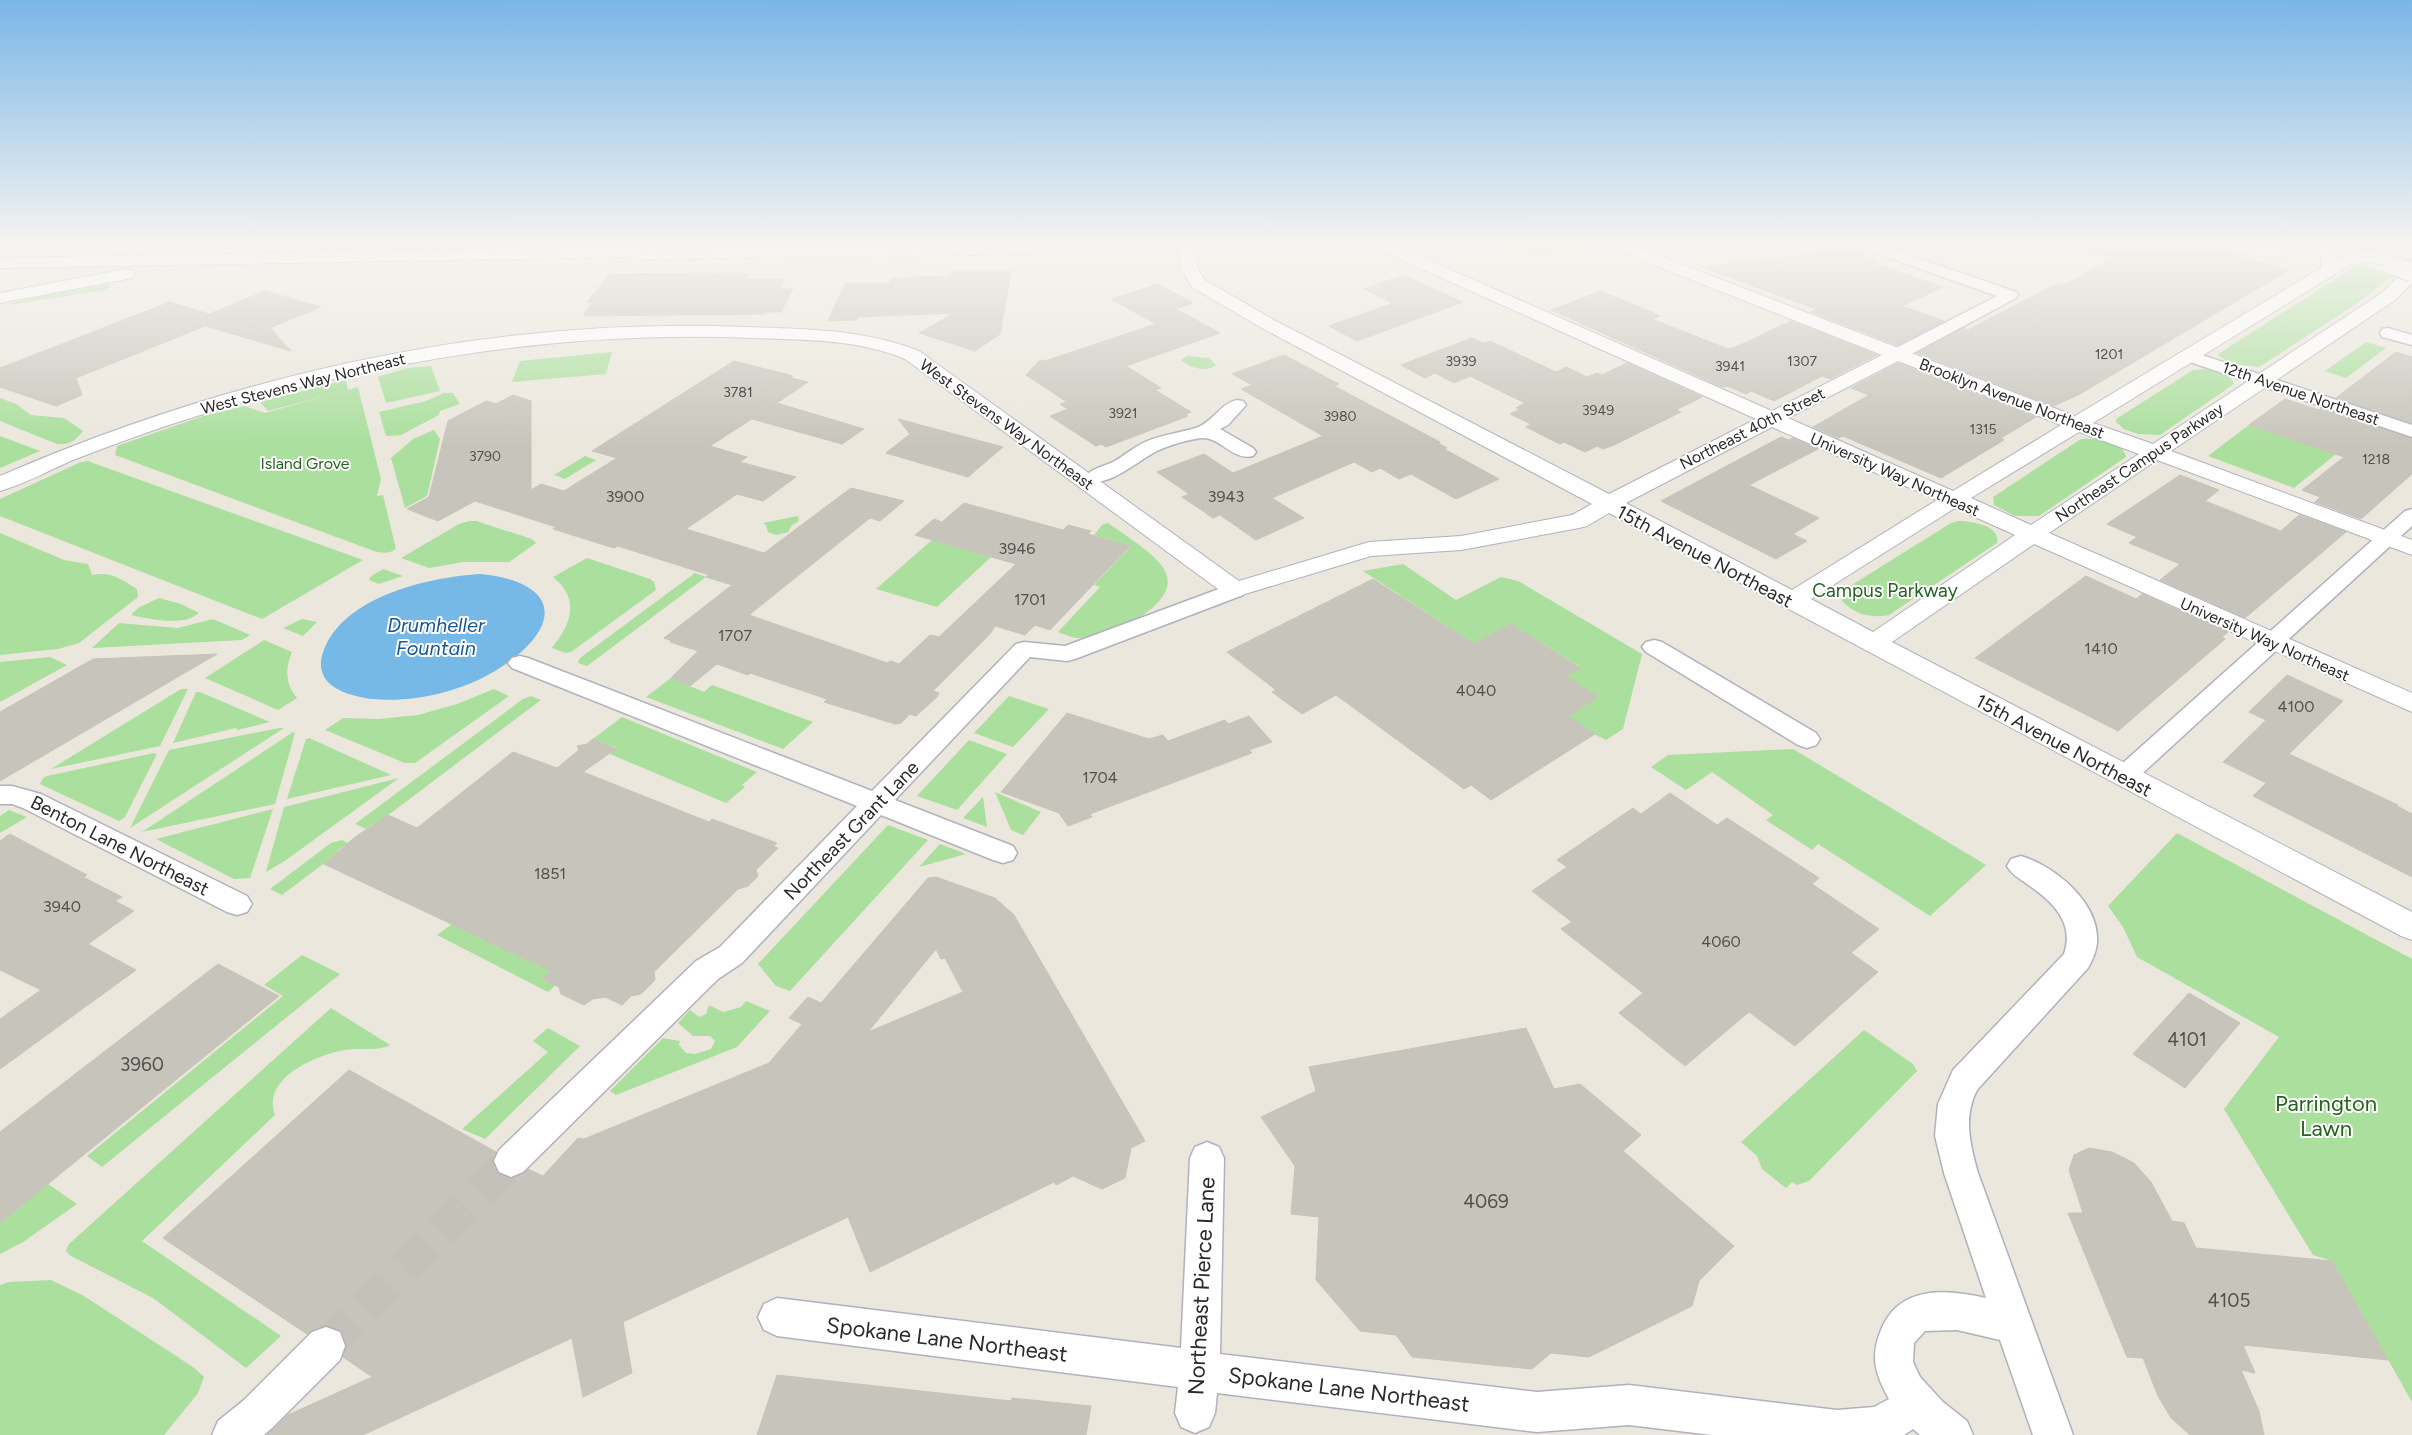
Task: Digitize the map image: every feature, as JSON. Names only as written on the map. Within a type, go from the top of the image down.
[{"type":"street","name":"15th Avenue Northeast","points":[[1245,311],[1791,602],[2412,927]]},
{"type":"street","name":"University Way Northeast","points":[[1530,311],[2412,704]]},
{"type":"street","name":"Brooklyn Avenue Northeast","points":[[1787,311],[2078,424],[2412,548]]},
{"type":"street","points":[[1898,354],[1980,311]]},
{"type":"street","points":[[1791,602],[1953,500],[2263,311]]},
{"type":"street","name":"Northeast Campus Parkway","points":[[1872,644],[2261,380],[2366,311]]},
{"type":"street","name":"West Stevens Way Northeast","points":[[0,484],[80,450],[195,410],[319,377],[452,349],[535,337],[624,330],[707,329],[834,337],[886,345],[917,358],[1236,590]]},
{"type":"street","points":[[2388,333],[2412,340]]},
{"type":"street","name":"Northeast 40th Street","points":[[1608,505],[1771,418],[1898,354]]},
{"type":"street","name":"12th Avenue Northeast","points":[[2190,356],[2412,431]]},
{"type":"street","points":[[1094,477],[1122,465],[1150,447],[1204,432],[1221,421],[1237,405]]},
{"type":"street","points":[[1204,432],[1216,434],[1246,452]]},
{"type":"street","points":[[1236,590],[1368,549],[1462,543],[1485,547],[1528,546],[1546,543],[1572,530],[1579,522],[1608,505]]},
{"type":"street","points":[[2124,776],[2271,641],[2412,516]]},
{"type":"street","name":"Northeast Grant Lane","points":[[512,1161],[707,970],[731,956],[1024,649],[1067,654],[1236,590]]},
{"type":"street","points":[[1654,647],[1807,739]]},
{"type":"street","points":[[520,663],[1003,853]]},
{"type":"street","name":"Benton Lane Northeast","points":[[0,795],[12,795],[32,800],[237,904]]},
{"type":"street","points":[[2021,866],[2046,882],[2068,903],[2082,932],[2084,942],[2077,960],[1965,1080],[1956,1095],[1950,1122],[1954,1151],[2013,1324],[2054,1435]]},
{"type":"street","name":"Northeast Pierce Lane","points":[[1195,1414],[1200,1370],[1207,1158]]},
{"type":"street","points":[[1953,1435],[1934,1423],[1916,1405],[1904,1387],[1896,1368],[1894,1351],[1897,1336],[1904,1323],[1921,1313],[1943,1311],[1973,1314],[2013,1324]]},
{"type":"street","name":"Spokane Lane Northeast","points":[[777,1317],[1200,1370],[1237,1377],[1527,1411],[1629,1405],[1837,1430],[1879,1427],[1916,1405]]},
{"type":"street","points":[[232,1435],[258,1414],[326,1346]]},
{"type":"green space","points":[[2285,311],[2345,311],[2259,367],[2232,364],[2218,354]]},
{"type":"green space","points":[[2366,342],[2386,348],[2346,378],[2325,371]]},
{"type":"green space","points":[[612,352],[606,374],[512,382],[520,361]]},
{"type":"green space","points":[[1187,356],[1209,358],[1216,365],[1207,369],[1193,367],[1181,360]]},
{"type":"green space","points":[[431,366],[440,391],[386,403],[378,377],[407,368]]},
{"type":"green space","points":[[2205,369],[2230,377],[2234,384],[2160,435],[2138,434],[2124,429],[2116,422],[2116,419],[2193,370]]},
{"type":"green space","name":"Island Grove","points":[[346,380],[348,390],[358,387],[381,479],[377,496],[383,495],[396,549],[391,552],[374,551],[115,455],[117,446],[203,416],[244,406],[265,413],[333,394],[268,411],[260,402]]},
{"type":"green space","points":[[444,393],[453,393],[460,404],[440,411],[439,415],[401,435],[386,436],[379,412],[426,401]]},
{"type":"green space","points":[[0,398],[16,404],[31,415],[64,418],[83,431],[72,442],[57,444],[0,421]]},
{"type":"green space","points":[[2249,425],[2336,454],[2294,488],[2208,456]]},
{"type":"green space","points":[[434,430],[440,439],[427,496],[405,508],[391,458],[413,439]]},
{"type":"green space","points":[[0,436],[40,451],[0,468]]},
{"type":"green space","points":[[2081,439],[2107,441],[2119,447],[2126,457],[2039,516],[2015,516],[1994,505],[1993,497]]},
{"type":"green space","points":[[585,456],[596,460],[565,479],[554,475]]},
{"type":"green space","points":[[88,461],[363,560],[262,619],[0,516],[0,499],[81,462]]},
{"type":"green space","points":[[798,516],[799,521],[792,525],[788,532],[776,535],[768,532],[766,525],[763,523]]},
{"type":"green space","points":[[476,521],[532,539],[536,543],[509,562],[463,562],[429,568],[401,558],[459,524]]},
{"type":"green space","name":"Campus Parkway","points":[[1958,521],[1977,523],[1990,528],[1997,537],[1997,543],[1889,615],[1870,616],[1852,609],[1842,601],[1842,591],[1951,523]]},
{"type":"green space","points":[[1108,523],[1140,546],[1162,566],[1166,573],[1167,586],[1162,598],[1151,609],[1136,619],[1103,633],[1076,638],[1058,632],[1100,587],[1094,585],[1131,546],[1094,535],[1102,525]]},
{"type":"green space","points":[[0,533],[64,560],[88,564],[92,575],[105,574],[121,579],[137,589],[138,597],[79,643],[58,649],[0,655]]},
{"type":"green space","points":[[932,540],[991,557],[937,607],[876,589]]},
{"type":"green space","points":[[587,558],[650,579],[654,582],[656,590],[571,652],[566,653],[552,648],[564,629],[570,611],[567,594],[562,585],[553,577]]},
{"type":"green space","points":[[1403,564],[1456,600],[1501,577],[1518,581],[1642,654],[1623,729],[1606,740],[1563,719],[1598,697],[1566,676],[1580,667],[1511,624],[1474,644],[1363,571]]},
{"type":"green space","points":[[383,569],[403,576],[379,584],[369,580],[371,576]]},
{"type":"green space","points":[[695,573],[706,577],[587,666],[578,663],[580,658]]},
{"type":"green space","points":[[159,598],[181,604],[199,613],[185,620],[176,621],[157,620],[131,615],[138,608]]},
{"type":"green space","points":[[213,619],[250,635],[242,640],[92,648],[119,623],[178,628]]},
{"type":"green space","points":[[302,619],[317,622],[303,636],[283,628]]},
{"type":"green space","points":[[264,640],[292,652],[287,676],[290,687],[297,698],[278,710],[205,678]]},
{"type":"green space","points":[[50,657],[67,665],[0,702],[0,662]]},
{"type":"green space","points":[[671,678],[704,692],[712,685],[813,722],[783,749],[646,697]]},
{"type":"green space","points":[[181,689],[188,689],[160,746],[51,769]]},
{"type":"green space","points":[[494,689],[509,696],[415,763],[405,763],[325,730],[343,718],[379,719],[418,715],[457,704]]},
{"type":"green space","points":[[196,692],[200,692],[270,722],[173,743]]},
{"type":"green space","points":[[531,696],[541,700],[375,825],[373,824],[366,829],[355,824],[523,699]]},
{"type":"green space","points":[[1009,696],[1049,709],[1013,747],[974,733]]},
{"type":"green space","points":[[622,717],[757,772],[742,785],[745,787],[726,803],[610,754],[616,748],[593,739]]},
{"type":"green space","points":[[284,728],[130,828],[169,750]]},
{"type":"green space","points":[[293,732],[295,733],[275,804],[142,832]]},
{"type":"green space","points":[[309,738],[391,775],[287,799],[306,739]]},
{"type":"green space","points":[[969,740],[1007,754],[957,810],[917,796]]},
{"type":"green space","points":[[1793,749],[1986,865],[1930,916],[1818,844],[1812,850],[1766,820],[1773,815],[1712,772],[1686,790],[1651,767],[1668,755]]},
{"type":"green space","points":[[154,753],[157,754],[125,817],[119,821],[40,784],[43,778],[47,776]]},
{"type":"green space","points":[[399,778],[286,860],[266,872],[284,807]]},
{"type":"green space","points":[[995,792],[1041,812],[1023,835],[1011,830]]},
{"type":"green space","points":[[983,797],[987,827],[963,818]]},
{"type":"green space","points":[[273,809],[250,878],[234,879],[156,839]]},
{"type":"green space","points":[[9,810],[27,817],[0,833],[0,816]]},
{"type":"green space","points":[[888,825],[928,840],[790,991],[776,986],[758,964]]},
{"type":"green space","name":"Parrington Lawn","points":[[2177,833],[2412,959],[2412,1402],[2332,1261],[2313,1255],[2224,1109],[2279,1037],[2137,957],[2123,927],[2108,906]]},
{"type":"green space","points":[[342,840],[348,843],[337,851],[339,852],[282,895],[270,889],[331,843]]},
{"type":"green space","points":[[940,844],[966,854],[919,867]]},
{"type":"green space","points":[[452,924],[551,971],[542,979],[556,985],[548,992],[437,935]]},
{"type":"green space","points":[[302,955],[340,974],[102,1167],[87,1156],[283,996],[264,985]]},
{"type":"green space","points":[[746,1001],[770,1011],[737,1047],[616,1095],[610,1091],[663,1038],[680,1041],[679,1045],[686,1053],[695,1054],[711,1049],[715,1041],[710,1036],[693,1036],[678,1023],[690,1010],[699,1017],[706,1014],[709,1005],[723,1012],[741,1007]]},
{"type":"green space","points":[[331,1008],[390,1045],[374,1049],[350,1049],[333,1053],[306,1063],[294,1070],[283,1079],[276,1090],[273,1102],[275,1115],[142,1241],[281,1336],[246,1368],[153,1298],[71,1256],[66,1251],[69,1244]]},
{"type":"green space","points":[[548,1028],[580,1046],[485,1139],[462,1129],[548,1052],[533,1041]]},
{"type":"green space","points":[[1864,1030],[1913,1064],[1917,1071],[1809,1181],[1797,1185],[1792,1182],[1786,1188],[1762,1169],[1757,1156],[1741,1142]]},
{"type":"green space","points":[[48,1184],[77,1204],[23,1242],[0,1254],[0,1223]]},
{"type":"green space","points":[[51,1280],[84,1296],[193,1367],[204,1377],[198,1393],[164,1435],[0,1435],[0,1285],[9,1282]]},
{"type":"water","name":"Drumheller Fountain","points":[[481,574],[509,579],[529,587],[540,598],[545,611],[542,626],[532,641],[517,656],[495,671],[452,690],[420,697],[388,700],[348,694],[331,685],[324,677],[321,663],[326,645],[337,628],[353,613],[372,601],[393,592],[439,579]]},
{"type":"building","points":[[147,311],[199,311],[209,314],[216,311],[311,311],[270,328],[291,351],[205,326],[76,378],[82,395],[56,406],[0,387],[0,368]]},
{"type":"building","points":[[587,311],[782,311],[765,312],[764,314],[583,316]]},
{"type":"building","points":[[832,311],[1004,311],[1000,334],[975,351],[919,333],[955,313],[858,317],[856,320],[828,321]]},
{"type":"building","points":[[1133,311],[1180,311],[1220,333],[1126,366],[1161,388],[1155,390],[1191,412],[1185,414],[1188,416],[1106,447],[1101,444],[1096,446],[1050,416],[1068,409],[1060,404],[1067,402],[1026,375],[1039,361],[1048,360],[1156,324]]},
{"type":"building","points":[[1371,311],[1439,311],[1357,341],[1329,326]]},
{"type":"building","points":[[1553,311],[1648,311],[1660,316],[1652,319],[1728,349],[1791,321],[1877,355],[1830,379],[1822,376],[1774,401],[1751,391],[1746,394],[1728,386],[1722,387]]},
{"type":"building","points":[[1916,311],[1944,321],[1897,345],[1811,312]]},
{"type":"building","points":[[2004,311],[2220,311],[2080,394],[2054,406],[1917,353],[1964,328],[1968,330]]},
{"type":"building","points":[[1472,338],[1483,343],[1490,341],[1556,372],[1566,367],[1587,377],[1597,373],[1602,375],[1627,363],[1702,397],[1676,410],[1681,412],[1614,445],[1603,449],[1597,446],[1585,452],[1564,442],[1560,444],[1526,427],[1531,424],[1510,414],[1520,409],[1516,408],[1525,403],[1470,376],[1454,383],[1435,373],[1425,378],[1401,365]]},
{"type":"building","points":[[2396,352],[2412,357],[2412,423],[2336,398]]},
{"type":"building","points":[[1284,355],[1339,384],[1334,386],[1440,442],[1438,443],[1447,448],[1444,449],[1499,479],[1456,499],[1411,474],[1399,479],[1380,468],[1372,472],[1354,462],[1272,498],[1304,518],[1256,540],[1220,515],[1213,518],[1182,497],[1189,494],[1157,472],[1204,454],[1233,473],[1323,436],[1241,389],[1252,385],[1232,374]]},
{"type":"building","points":[[734,361],[793,376],[791,378],[808,382],[777,403],[864,429],[842,444],[752,419],[710,446],[747,457],[740,462],[796,477],[763,501],[737,494],[686,529],[764,553],[851,488],[904,501],[880,521],[870,518],[749,615],[887,663],[891,661],[899,664],[930,635],[939,637],[1016,564],[915,535],[934,519],[942,522],[964,503],[1063,530],[1068,525],[1091,531],[1088,534],[1130,546],[1050,630],[1035,625],[1025,635],[995,626],[990,634],[933,691],[939,693],[937,697],[916,716],[910,714],[901,723],[895,724],[824,702],[827,699],[750,673],[748,675],[717,664],[690,686],[671,678],[698,651],[670,642],[672,641],[664,638],[732,585],[706,577],[709,575],[618,546],[614,548],[553,529],[556,527],[475,501],[438,521],[407,509],[429,497],[448,421],[486,401],[496,404],[513,395],[531,401],[531,490],[541,484],[564,491],[617,458],[592,451]]},
{"type":"building","points":[[1898,363],[2036,417],[2001,438],[2004,440],[1941,478],[1843,436],[1838,438],[1813,427],[1869,395],[1851,388]]},
{"type":"building","points":[[2285,399],[2319,410],[2321,408],[2412,439],[2412,474],[2361,519],[2315,502],[2320,497],[2302,490],[2344,457],[2249,425]]},
{"type":"building","points":[[898,419],[1003,447],[968,477],[886,453],[910,434]]},
{"type":"building","points":[[1781,437],[1789,440],[1793,438],[1818,449],[1749,485],[1819,518],[1793,534],[1807,541],[1776,559],[1661,501]]},
{"type":"building","points":[[2180,475],[2219,490],[2205,501],[2281,531],[2299,515],[2346,532],[2245,618],[2160,580],[2180,564],[2129,543],[2137,537],[2107,524]]},
{"type":"building","points":[[2086,576],[2136,599],[2142,594],[2228,632],[2222,637],[2225,639],[2118,731],[1975,658]]},
{"type":"building","points":[[1373,579],[1474,644],[1511,624],[1580,668],[1566,676],[1598,697],[1568,716],[1595,734],[1491,800],[1471,785],[1464,789],[1336,695],[1302,714],[1272,692],[1276,690],[1227,652]]},
{"type":"building","points":[[217,654],[0,781],[0,712],[93,659]]},
{"type":"building","points":[[2287,675],[2343,701],[2289,754],[2398,805],[2412,814],[2412,877],[2253,796],[2266,783],[2223,762],[2266,720],[2249,712]]},
{"type":"building","points":[[1067,713],[1149,739],[1163,735],[1168,741],[1225,720],[1228,724],[1249,716],[1272,742],[1249,750],[1252,753],[1090,814],[1092,817],[1068,826],[1059,813],[1001,792]]},
{"type":"building","points":[[593,739],[616,749],[583,772],[709,822],[712,819],[777,843],[773,846],[778,848],[756,870],[758,876],[748,886],[738,889],[654,972],[655,980],[641,994],[631,996],[622,1005],[605,997],[593,999],[584,1005],[561,994],[559,987],[542,979],[551,971],[324,864],[355,837],[388,815],[417,828],[513,752],[557,768],[579,750],[577,746],[587,744]]},
{"type":"building","points":[[1670,793],[1717,825],[1727,818],[1819,878],[1812,884],[1879,929],[1851,953],[1878,972],[1795,1046],[1749,1012],[1685,1066],[1619,1013],[1643,993],[1561,929],[1572,922],[1532,891],[1567,867],[1557,860],[1633,808],[1641,814]]},
{"type":"building","points":[[10,834],[87,875],[83,877],[122,897],[115,901],[134,911],[88,944],[136,970],[0,1069],[0,1019],[41,990],[0,970],[0,841]]},
{"type":"building","points":[[936,877],[995,898],[1014,915],[1145,1141],[1131,1148],[1125,1178],[1102,1189],[1073,1176],[1056,1185],[1054,1182],[870,1272],[848,1217],[623,1322],[632,1373],[583,1397],[572,1338],[363,1435],[267,1435],[288,1415],[372,1377],[343,1357],[347,1345],[341,1330],[325,1325],[307,1334],[163,1238],[349,1070],[496,1152],[492,1162],[498,1174],[512,1179],[528,1169],[543,1176],[578,1138],[584,1139],[769,1063],[802,1024],[789,1018],[808,997],[821,1003],[928,878]],"holes":[[[936,949],[941,959],[945,958],[963,992],[868,1032]]]},
{"type":"building","points":[[218,964],[279,996],[0,1223],[0,1132]]},
{"type":"building","points":[[2189,993],[2240,1023],[2185,1088],[2133,1054]]},
{"type":"building","points":[[1526,1028],[1554,1089],[1580,1084],[1641,1135],[1623,1151],[1734,1246],[1699,1281],[1692,1306],[1589,1357],[1551,1353],[1532,1369],[1412,1357],[1396,1335],[1360,1331],[1316,1280],[1319,1217],[1291,1214],[1295,1166],[1261,1117],[1316,1091],[1309,1067]]},
{"type":"building","points":[[2089,1148],[2112,1152],[2134,1163],[2151,1182],[2172,1221],[2184,1223],[2196,1248],[2332,1261],[2388,1360],[2243,1345],[2255,1373],[2241,1370],[2259,1411],[2264,1435],[2190,1435],[2171,1418],[2158,1396],[2143,1358],[2127,1357],[2068,1213],[2083,1213],[2069,1170],[2074,1155]]},
{"type":"building","points":[[777,1375],[1011,1401],[1012,1398],[1091,1406],[1086,1435],[757,1435]]},
{"type":"tunnel","points":[[326,1346],[511,1161]]}]
